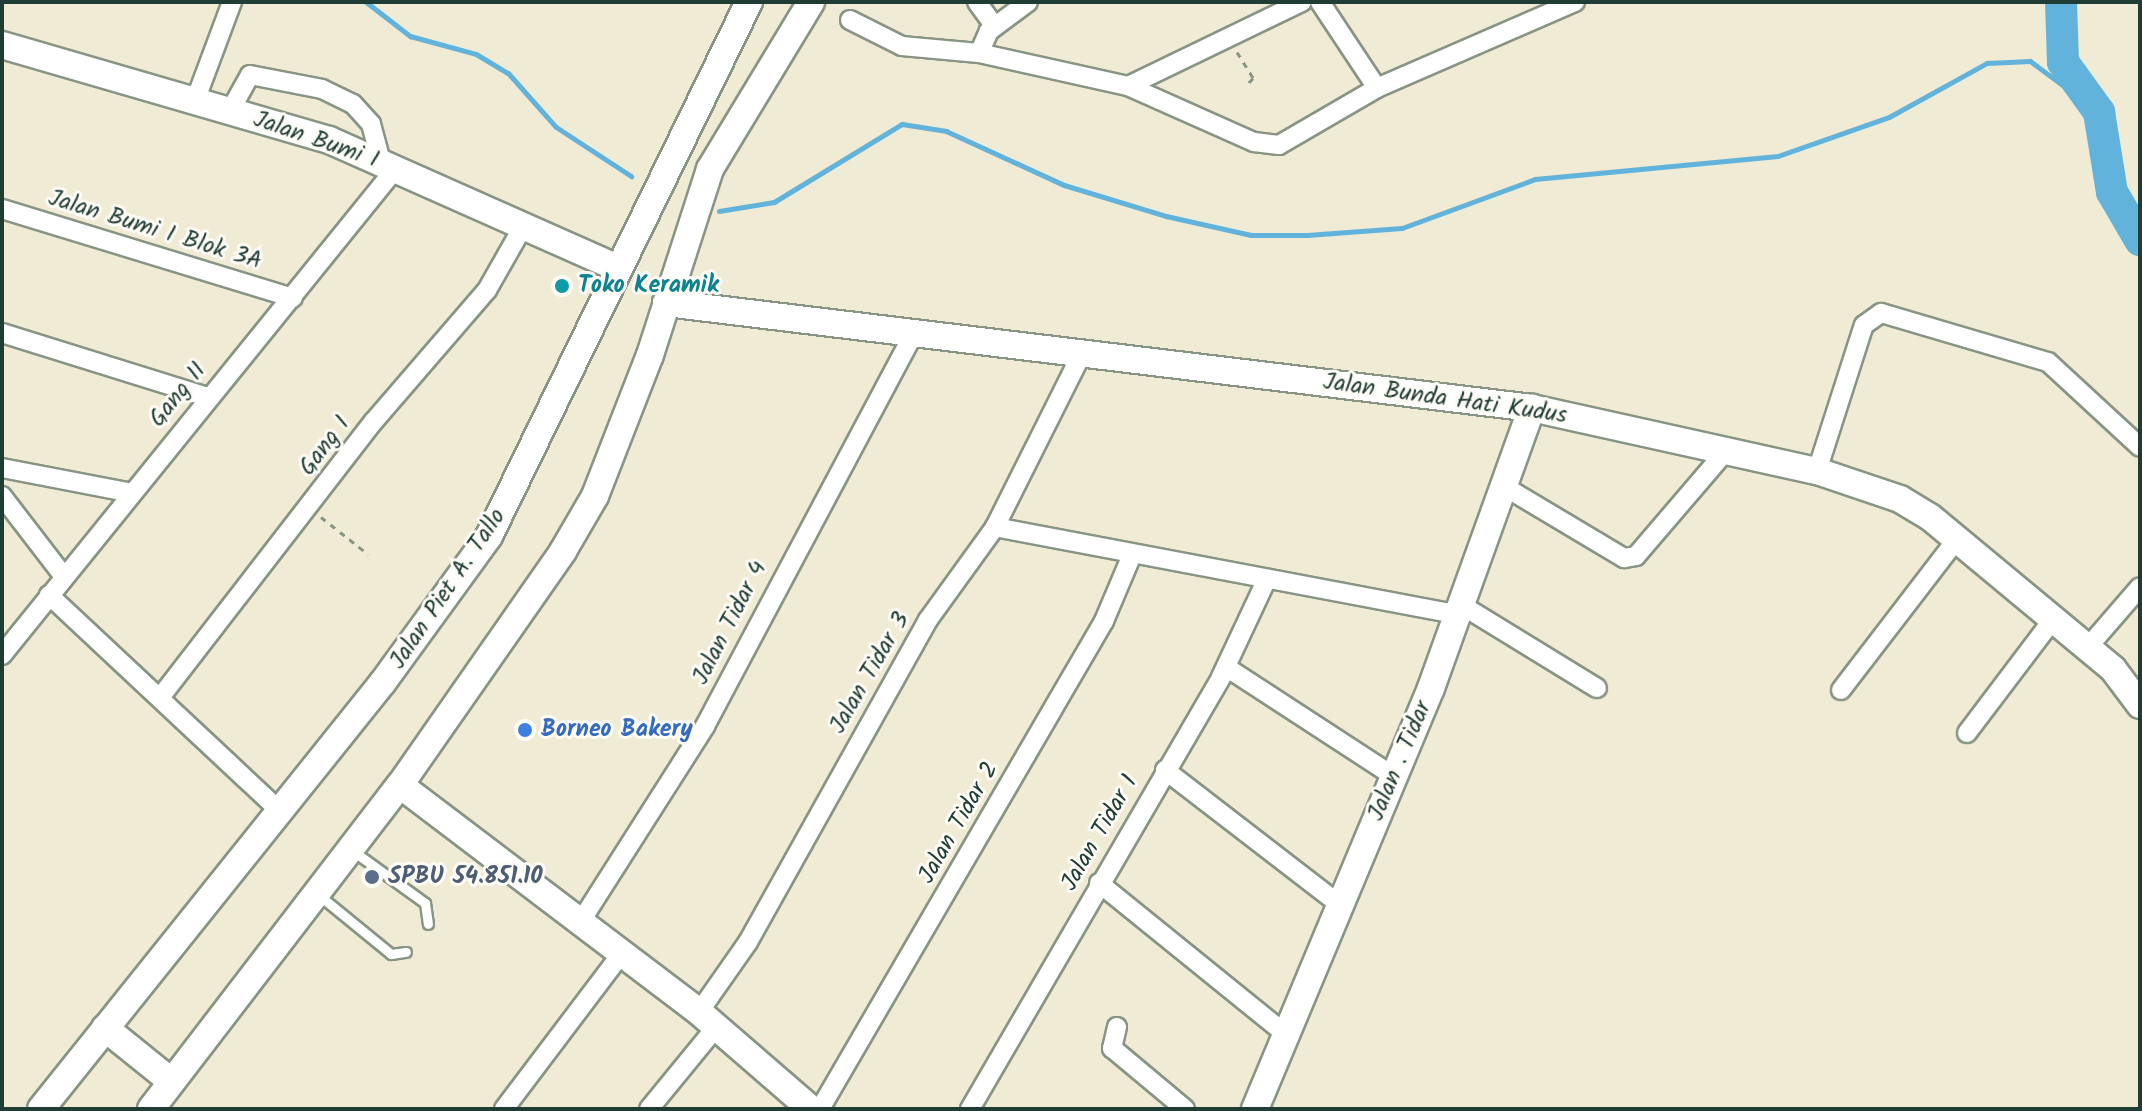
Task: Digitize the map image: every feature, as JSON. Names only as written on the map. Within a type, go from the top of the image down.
[{"type":"street","points":[[195,101],[232,2]]},
{"type":"street","points":[[151,1109],[400,785],[518,620],[595,496],[666,303],[705,181],[811,2]]},
{"type":"street","points":[[977,2],[994,25]]},
{"type":"street","points":[[979,53],[994,25],[1028,2]]},
{"type":"street","points":[[1128,86],[1302,2]]},
{"type":"street","points":[[1320,2],[1377,88]]},
{"type":"street","points":[[850,20],[902,46],[979,53],[1128,86],[1270,146],[1293,140],[1377,88],[1575,2]]},
{"type":"street","name":"Jalan Piet A. Tallo","points":[[41,1109],[281,812],[489,536],[745,3]]},
{"type":"street","name":"Jalan Bumi I","points":[[2,45],[230,111],[389,165],[618,268]]},
{"type":"street","points":[[230,111],[250,75],[322,89],[353,104],[371,124],[389,165]]},
{"type":"street","name":"Gang II","points":[[2,655],[62,574],[132,493],[207,397],[293,298],[389,165]]},
{"type":"street","points":[[661,177],[705,181]]},
{"type":"street","name":"Jalan Bumi I Blok 3A","points":[[2,209],[293,298]]},
{"type":"street","name":"Gang I","points":[[162,695],[308,508],[487,290],[524,225]]},
{"type":"street","name":"Jalan Bunda Hati Kudus","points":[[666,303],[1079,359],[1532,408],[1817,471],[1900,499],[1956,540],[2088,647],[2140,705]]},
{"type":"street","points":[[1817,471],[1864,325],[1881,313],[2048,362],[2140,447]]},
{"type":"street","points":[[2,333],[207,397]]},
{"type":"street","name":"Jalan Tidar 4","points":[[581,921],[705,726],[911,338]]},
{"type":"street","name":"Jalan Tidar 3","points":[[649,1109],[708,1019],[914,642],[995,527],[1079,359]]},
{"type":"street","name":"Jalan . Tidar","points":[[1255,1109],[1338,903],[1395,777],[1461,611],[1532,408]]},
{"type":"street","points":[[1505,487],[1624,558],[1636,556],[1727,450]]},
{"type":"street","points":[[2,468],[132,493]]},
{"type":"street","points":[[2,496],[62,574]]},
{"type":"street","points":[[995,527],[1131,557],[1461,611],[1597,688]]},
{"type":"street","points":[[1841,690],[1956,540]]},
{"type":"street","name":"Jalan Tidar 2","points":[[820,1109],[1104,621],[1131,557]]},
{"type":"street","name":"Jalan Tidar 1","points":[[970,1109],[1226,667],[1267,579]]},
{"type":"street","points":[[2088,647],[2140,587]]},
{"type":"street","points":[[49,595],[162,695],[281,812]]},
{"type":"street","points":[[1967,733],[2054,618]]},
{"type":"street","points":[[1226,667],[1395,777]]},
{"type":"street","points":[[1165,770],[1338,903]]},
{"type":"street","points":[[400,785],[708,1019],[811,1109]]},
{"type":"street","points":[[1099,883],[1287,1035]]},
{"type":"street","points":[[504,1109],[622,953]]},
{"type":"street","points":[[1117,1027],[1112,1048],[1185,1109]]},
{"type":"street","points":[[105,1028],[171,1081]]},
{"type":"lane","points":[[350,849],[425,903],[428,924]]},
{"type":"lane","points":[[317,893],[391,954],[406,952]]},
{"type":"path","points":[[1228,39],[1252,75],[1246,86]]},
{"type":"path","points":[[308,508],[368,554]]},
{"type":"waterway","points":[[366,2],[410,36],[476,54],[508,73],[556,127],[631,176]]},
{"type":"waterway","points":[[2061,2],[2063,62],[2099,112],[2112,192],[2140,240]]},
{"type":"waterway","points":[[719,211],[774,202],[902,124],[946,131],[1064,185],[1166,216],[1251,235],[1307,235],[1402,228],[1535,179],[1778,156],[1889,117],[1987,63],[2030,61],[2099,112]]},
{"type":"place","name":"Toko Keramik","points":[[562,286]]},
{"type":"place","name":"Borneo Bakery","points":[[525,730]]},
{"type":"place","name":"SPBU 54.851.10","points":[[372,877]]}]
